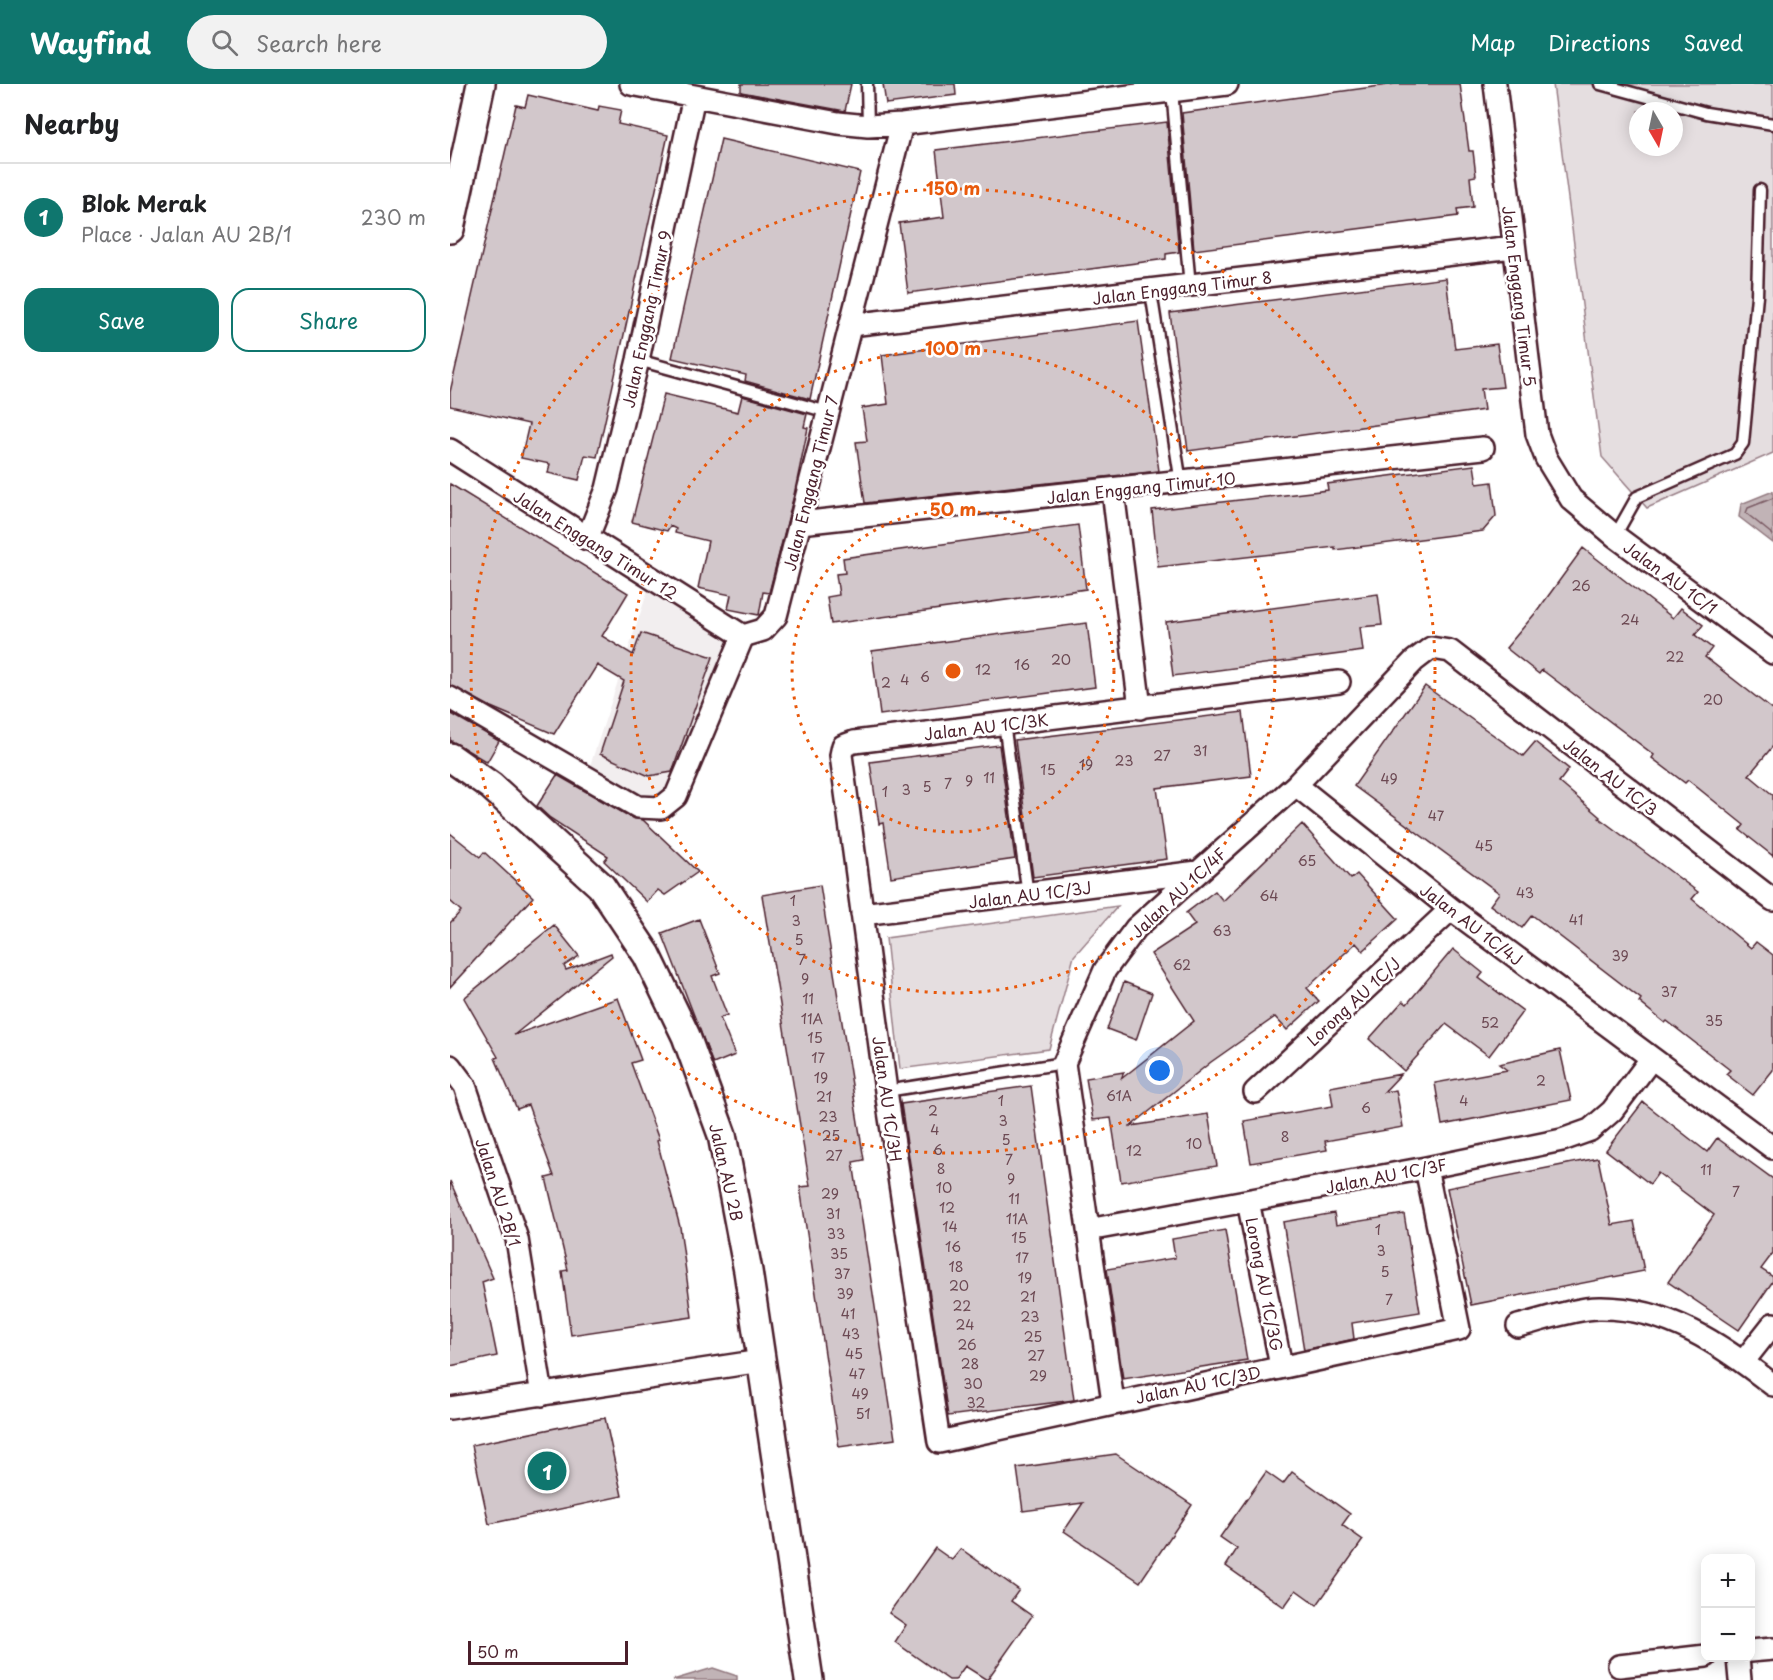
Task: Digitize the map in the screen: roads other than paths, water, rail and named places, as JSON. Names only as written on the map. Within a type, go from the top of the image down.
[{"type":"street","points":[[450,229],[481,84]]},
{"type":"street","points":[[631,84],[838,123],[868,126],[902,124],[1097,96],[1172,91],[1227,84]]},
{"type":"street","name":"Jalan Enggang Timur 5","points":[[1494,84],[1537,434],[1546,458],[1571,499]]},
{"type":"street","name":"Jalan Enggang Timur 9","points":[[587,539],[607,489],[638,360],[694,96]]},
{"type":"street","name":"Jalan Enggang Timur 7","points":[[743,636],[763,630],[776,616],[902,124]]},
{"type":"street","name":"Jalan Enggang Timur 8","points":[[851,325],[1151,292],[1513,247]]},
{"type":"street","name":"Jalan Enggang Timur 10","points":[[800,523],[1113,491],[1483,448]]},
{"type":"street","name":"Jalan Enggang Timur 12","points":[[450,450],[743,636]]},
{"type":"street","points":[[1113,491],[1140,708]]},
{"type":"street","name":"Jalan AU 1C/1","points":[[1571,499],[1614,536],[1773,653]]},
{"type":"street","points":[[450,698],[638,807],[661,808],[676,796],[743,636]]},
{"type":"street","name":"Jalan AU 1C/4F","points":[[1064,1063],[1105,970],[1136,927],[1296,785],[1414,661],[1431,648],[1450,651]]},
{"type":"street","name":"Jalan AU 1C/3","points":[[1450,651],[1773,900]]},
{"type":"street","name":"Jalan AU 1C/3K","points":[[841,755],[843,746],[854,742],[1339,682]]},
{"type":"street","name":"Jalan AU 1C/3H","points":[[841,755],[886,1091],[939,1442]]},
{"type":"street","name":"Jalan AU 2B","points":[[450,757],[491,786],[601,886],[647,955],[686,1036],[722,1135],[748,1271],[809,1680]]},
{"type":"street","name":"Jalan AU 1C/4J","points":[[1296,785],[1451,909],[1773,1148]]},
{"type":"street","name":"Jalan AU 1C/3J","points":[[862,914],[1198,872]]},
{"type":"street","name":"Lorong AU 1C/J","points":[[1255,1092],[1451,909]]},
{"type":"street","name":"Jalan AU 1C/3F","points":[[1088,1230],[1426,1168],[1562,1140],[1590,1130],[1611,1111],[1651,1059]]},
{"type":"street","points":[[1064,1063],[1113,1402]]},
{"type":"street","name":"Jalan AU 2B/1","points":[[450,1066],[465,1086],[517,1239],[542,1395]]},
{"type":"street","name":"Jalan AU 1C/3D","points":[[939,1442],[1113,1402],[1459,1329],[1426,1168]]},
{"type":"street","name":"Lorong AU 1C/3G","points":[[1248,1201],[1281,1366]]},
{"type":"street","points":[[1518,1326],[1599,1308],[1654,1315],[1703,1335],[1773,1385]]},
{"type":"street","points":[[1743,1362],[1773,1324]]},
{"type":"street","points":[[450,1408],[761,1361]]},
{"type":"street","points":[[1755,1651],[1773,1649]]},
{"type":"street","points":[[1620,1666],[1701,1657]]},
{"type":"street","points":[[1738,1662],[1740,1680]]},
{"type":"lane","points":[[867,84],[868,126]]},
{"type":"lane","points":[[1600,84],[1706,113],[1773,124]]},
{"type":"lane","points":[[1172,91],[1190,286]]},
{"type":"lane","points":[[1614,536],[1636,497],[1735,454],[1743,443],[1757,296],[1760,190]]},
{"type":"lane","points":[[1151,292],[1180,483]]},
{"type":"lane","points":[[638,360],[828,412]]},
{"type":"lane","points":[[1004,723],[1028,895]]},
{"type":"lane","points":[[886,1091],[1064,1063]]},
{"type":"water","points":[[1773,491],[1773,543],[1739,517],[1741,504]]},
{"type":"water","points":[[713,1668],[737,1676],[737,1680],[673,1680]]},
{"type":"place","name":"Blok Merak","points":[[547,1471]]}]
